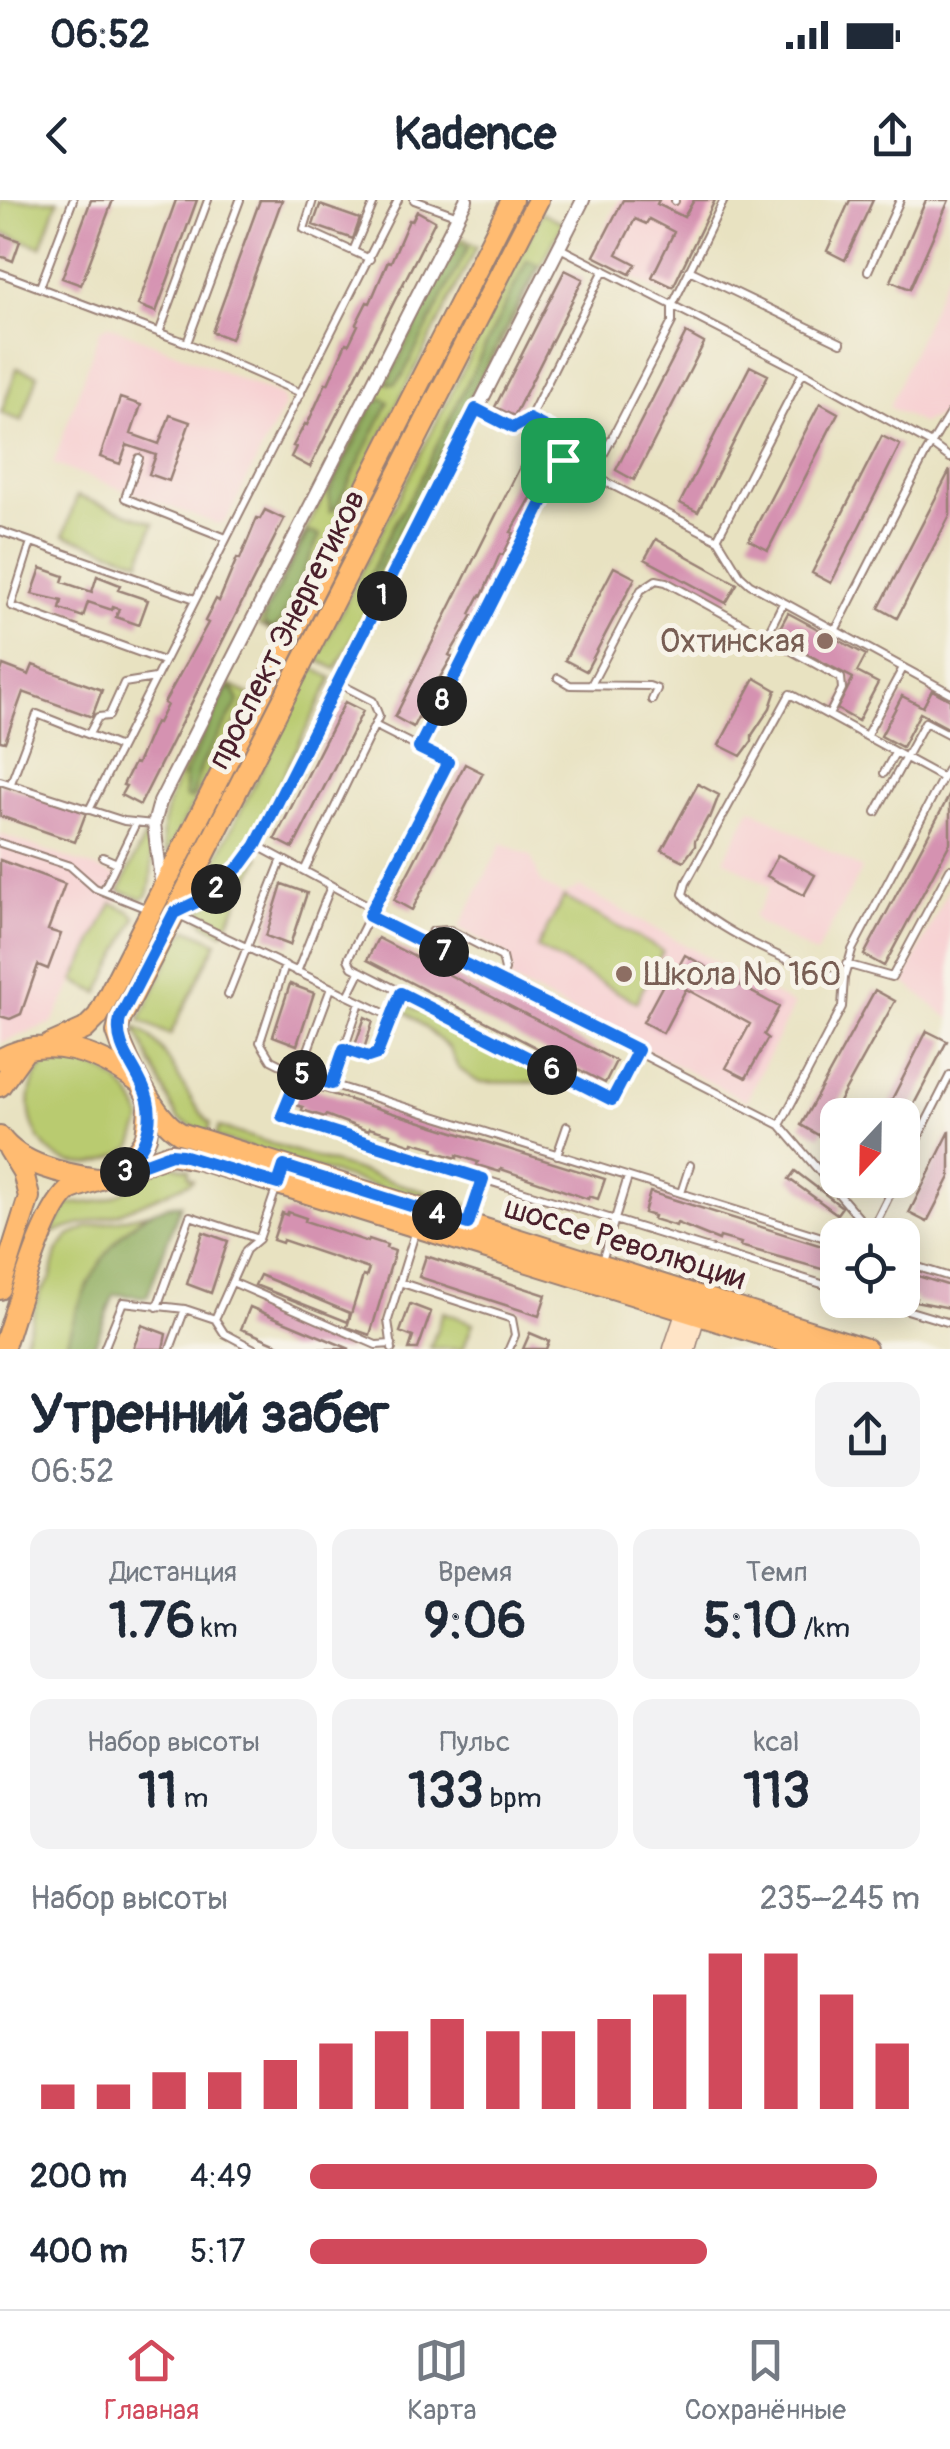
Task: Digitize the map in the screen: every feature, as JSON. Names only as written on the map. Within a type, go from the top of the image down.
[{"type":"main road","name":"проспект Энергетиков","points":[[49,1045],[84,1029],[98,1016],[512,200]]},
{"type":"main road","name":"проспект Энергетиков","points":[[147,1093],[117,1032],[120,1018],[538,200]]},
{"type":"main road","points":[[0,1059],[49,1045]]},
{"type":"main road","name":"шоссе Революции","points":[[49,1045],[97,1056],[147,1093],[172,1129],[280,1175],[598,1274],[808,1349]]},
{"type":"main road","points":[[0,1086],[26,1052]]},
{"type":"main road","points":[[122,1172],[146,1138],[147,1093]]},
{"type":"main road","points":[[4,1143],[60,1172],[98,1180]]},
{"type":"main road","points":[[0,1289],[29,1197],[23,1172],[4,1143]]},
{"type":"main road","name":"шоссе Революции","points":[[98,1180],[171,1154],[280,1175]]},
{"type":"main road","points":[[4,1349],[54,1206],[65,1192],[98,1180]]},
{"type":"main road","name":"шоссе Революции","points":[[694,1307],[866,1349]]},
{"type":"street","points":[[162,889],[154,824],[160,802],[466,200]]},
{"type":"street","points":[[174,913],[207,897],[256,845],[583,200]]},
{"type":"street","points":[[673,1349],[694,1307]]},
{"type":"street","points":[[686,1349],[694,1307]]},
{"type":"lane","points":[[40,287],[73,200]]},
{"type":"lane","points":[[159,332],[208,200]]},
{"type":"lane","points":[[187,344],[240,200]]},
{"type":"lane","points":[[313,200],[304,229],[370,259]]},
{"type":"lane","points":[[353,251],[375,200]]},
{"type":"lane","points":[[88,810],[398,200]]},
{"type":"lane","points":[[414,200],[458,216]]},
{"type":"lane","points":[[594,475],[672,322],[672,306],[724,200]]},
{"type":"lane","points":[[868,271],[900,200]]},
{"type":"lane","points":[[558,247],[803,372],[950,458]]},
{"type":"lane","points":[[476,409],[513,428],[529,419],[604,270]]},
{"type":"lane","points":[[689,270],[841,343]]},
{"type":"lane","points":[[0,273],[159,332],[301,393]]},
{"type":"lane","points":[[717,539],[803,372]]},
{"type":"lane","points":[[835,631],[950,413]]},
{"type":"lane","points":[[419,748],[573,441],[529,419]]},
{"type":"lane","points":[[139,458],[125,498],[226,538]]},
{"type":"lane","points":[[563,460],[717,539],[740,575],[784,603],[950,692]]},
{"type":"lane","points":[[0,531],[194,599]]},
{"type":"lane","points":[[31,542],[11,606],[163,662]]},
{"type":"lane","points":[[591,685],[641,590],[656,580],[841,678],[842,690],[829,716]]},
{"type":"lane","points":[[766,638],[784,603]]},
{"type":"lane","points":[[866,736],[903,668]]},
{"type":"lane","points":[[89,734],[98,717],[109,716],[124,683],[155,678]]},
{"type":"lane","points":[[558,678],[570,684],[649,686],[658,689],[652,700]]},
{"type":"lane","points":[[304,872],[376,726],[377,705],[338,683]]},
{"type":"lane","points":[[844,978],[811,970],[780,956],[718,923],[690,904],[683,894],[790,694],[942,778]]},
{"type":"lane","points":[[11,783],[37,714],[120,747]]},
{"type":"lane","points":[[876,812],[925,722],[950,736]]},
{"type":"lane","points":[[376,726],[448,762],[348,958],[352,968],[612,1100],[638,1050]]},
{"type":"lane","points":[[884,773],[896,752]]},
{"type":"lane","points":[[780,1125],[842,1007],[846,964],[950,764]]},
{"type":"lane","points":[[0,780],[88,810],[154,824]]},
{"type":"lane","points":[[103,891],[136,823]]},
{"type":"lane","points":[[0,842],[70,866],[103,891],[151,911]]},
{"type":"lane","points":[[256,845],[424,942],[780,1125],[857,1218]]},
{"type":"lane","points":[[103,857],[117,862]]},
{"type":"lane","points":[[228,996],[282,859]]},
{"type":"lane","points":[[846,964],[892,977],[950,869]]},
{"type":"lane","points":[[298,972],[332,886]]},
{"type":"lane","points":[[174,913],[390,1016]]},
{"type":"lane","points":[[424,942],[433,930],[450,930],[502,958],[505,970],[500,980]]},
{"type":"lane","points":[[284,966],[260,1033],[260,1042],[271,1060],[299,1074],[820,1236]]},
{"type":"lane","points":[[348,996],[360,972]]},
{"type":"lane","points":[[331,988],[282,1116],[820,1283]]},
{"type":"lane","points":[[344,1049],[368,1057],[377,1054],[401,993]]},
{"type":"lane","points":[[332,1084],[360,1002]]},
{"type":"lane","points":[[920,1134],[950,1075]]},
{"type":"lane","points":[[557,1155],[567,1126]]},
{"type":"lane","points":[[681,1193],[690,1165]]},
{"type":"lane","points":[[215,1319],[246,1250],[259,1240],[280,1175]]},
{"type":"lane","points":[[598,1274],[628,1177]]},
{"type":"lane","points":[[466,1233],[483,1179]]},
{"type":"lane","points":[[158,1307],[190,1216],[259,1240]]},
{"type":"lane","points":[[232,1282],[376,1344],[392,1346],[388,1320],[419,1218]]},
{"type":"lane","points":[[920,1268],[950,1277]]},
{"type":"lane","points":[[399,1282],[512,1318],[515,1335],[508,1349]]},
{"type":"lane","points":[[104,1349],[123,1302],[185,1309],[215,1319],[224,1333],[254,1349]]},
{"type":"lane","points":[[170,1349],[185,1309]]},
{"type":"lane","points":[[920,1315],[950,1324]]},
{"type":"shaded area","points":[[619,200],[720,200],[672,297],[591,257]]},
{"type":"shaded area","points":[[950,266],[950,401],[944,415],[921,423],[889,407]]},
{"type":"shaded area","points":[[108,325],[282,396],[284,406],[226,521],[217,524],[53,464],[100,330]]},
{"type":"shaded area","points":[[751,808],[862,869],[816,954],[757,922],[753,914],[770,887],[724,859]]},
{"type":"shaded area","points":[[0,834],[129,880],[52,1023],[0,1043]]},
{"type":"shaded area","name":"Школа № 160","points":[[502,843],[531,856],[541,883],[563,895],[580,887],[794,1005],[746,1101],[509,979],[512,970],[506,954],[459,928]]},
{"type":"shaded area","points":[[950,885],[950,1019],[904,982]]},
{"type":"green space","points":[[0,200],[58,200],[41,247],[0,232]]},
{"type":"green space","points":[[542,212],[563,223],[336,669],[317,660]]},
{"type":"green space","points":[[456,235],[477,246],[280,636],[258,625]]},
{"type":"green space","points":[[458,241],[469,246],[403,375],[395,384],[387,383]]},
{"type":"green space","points":[[527,260],[539,265],[361,604],[358,599],[394,524],[419,482]]},
{"type":"green space","points":[[17,368],[38,375],[22,421],[1,413]]},
{"type":"green space","points":[[382,398],[389,402],[336,508],[330,512],[329,493],[374,404]]},
{"type":"green space","points":[[77,496],[154,523],[140,561],[64,535]]},
{"type":"green space","points":[[308,532],[320,535],[281,621],[274,629],[264,626],[266,611]]},
{"type":"green space","points":[[313,668],[332,678],[249,844],[200,891]]},
{"type":"green space","points":[[228,684],[250,695],[167,854],[163,838],[172,794]]},
{"type":"green space","points":[[227,689],[233,689],[239,701],[202,764],[192,798],[186,798],[184,776]]},
{"type":"green space","points":[[145,836],[152,873],[148,895],[142,899],[119,891]]},
{"type":"green space","points":[[257,855],[260,857],[223,933],[205,924],[196,915]]},
{"type":"green space","points":[[564,897],[663,951],[636,1002],[537,948]]},
{"type":"green space","points":[[112,903],[136,918],[99,993],[74,981]]},
{"type":"green space","points":[[188,929],[217,942],[170,1035],[140,1020],[178,940]]},
{"type":"green space","points":[[406,1004],[559,1083],[478,1082],[458,1068],[449,1048],[404,1010]]},
{"type":"green space","points":[[134,1026],[147,1034],[167,1058],[211,1124],[207,1134],[178,1119]]},
{"type":"green space","points":[[56,1059],[98,1069],[129,1094],[142,1120],[132,1147],[99,1162],[72,1163],[51,1152],[37,1134],[30,1113],[31,1090],[39,1071]]},
{"type":"green space","points":[[219,1127],[470,1206],[465,1214],[215,1137]]},
{"type":"green space","points":[[173,1165],[189,1170],[191,1182],[118,1214],[51,1233],[68,1204],[109,1199],[156,1170]]},
{"type":"green space","points":[[181,1204],[147,1297],[114,1294],[93,1349],[65,1349],[91,1280],[120,1237],[158,1209]]},
{"type":"green space","points":[[148,1213],[107,1255],[77,1313],[65,1349],[22,1349],[40,1292],[50,1280],[57,1252],[69,1236],[88,1227]]},
{"type":"green space","points":[[443,1312],[473,1323],[463,1349],[430,1349]]},
{"type":"building","points":[[91,200],[113,200],[81,285],[62,278]]},
{"type":"building","points":[[176,200],[197,200],[156,312],[138,305]]},
{"type":"building","points":[[260,200],[282,200],[231,339],[212,332]]},
{"type":"building","points":[[623,200],[659,200],[657,204],[684,217],[694,200],[715,200],[673,287],[652,277],[674,232],[649,219],[646,224],[635,219],[617,254],[636,264],[630,274],[594,256]]},
{"type":"building","points":[[850,200],[873,200],[845,260],[827,251]]},
{"type":"building","points":[[926,200],[949,200],[910,289],[891,281]]},
{"type":"building","points":[[320,205],[360,219],[353,239],[313,225]]},
{"type":"building","points":[[417,211],[435,221],[310,467],[291,457],[296,447],[293,446]]},
{"type":"building","points":[[0,234],[20,241],[13,261],[0,256]]},
{"type":"building","points":[[565,270],[583,279],[514,416],[495,407]]},
{"type":"building","points":[[686,333],[704,343],[634,480],[616,470]]},
{"type":"building","points":[[750,366],[768,375],[698,512],[680,503]]},
{"type":"building","points":[[120,398],[141,405],[131,434],[159,444],[170,415],[190,422],[169,481],[149,474],[156,455],[127,445],[120,464],[100,457]]},
{"type":"building","points":[[820,403],[838,413],[768,550],[749,540]]},
{"type":"building","points":[[538,431],[557,441],[552,450],[555,451],[449,655],[452,657],[429,696],[432,697],[421,719],[418,717],[413,727],[395,717]]},
{"type":"building","points":[[882,436],[900,445],[831,583],[812,573]]},
{"type":"building","points":[[950,470],[950,515],[897,618],[879,608]]},
{"type":"building","points":[[265,510],[284,519],[140,805],[121,795],[126,786],[123,785],[155,722],[158,723],[167,705],[164,703],[208,623],[205,621],[216,599],[219,601],[257,518]]},
{"type":"building","points":[[656,539],[737,584],[726,603],[645,559]]},
{"type":"building","points":[[614,567],[635,578],[586,671],[565,660]]},
{"type":"building","points":[[41,568],[64,576],[62,582],[92,592],[97,576],[120,585],[118,590],[148,600],[139,625],[116,617],[119,609],[113,607],[112,610],[88,602],[83,617],[60,609],[62,601],[32,594]]},
{"type":"building","points":[[788,613],[866,655],[857,672],[878,683],[858,721],[837,709],[853,678],[775,637]]},
{"type":"building","points":[[3,665],[29,675],[33,665],[102,690],[92,717],[23,692],[5,742],[0,741]]},
{"type":"building","points":[[755,678],[776,690],[770,708],[741,756],[719,745]]},
{"type":"building","points":[[932,690],[950,700],[950,729],[920,713],[902,747],[881,736],[902,696],[923,707]]},
{"type":"building","points":[[345,702],[363,711],[293,848],[275,839]]},
{"type":"building","points":[[465,764],[483,773],[412,910],[394,900]]},
{"type":"building","points":[[0,783],[86,813],[75,842],[0,816]]},
{"type":"building","points":[[698,784],[719,795],[684,861],[662,850]]},
{"type":"building","points":[[950,794],[950,843],[884,966],[864,955]]},
{"type":"building","points":[[778,855],[815,875],[804,895],[767,876]]},
{"type":"building","points":[[0,860],[65,884],[48,930],[61,934],[48,969],[38,965],[21,1014],[10,1019],[0,1016]]},
{"type":"building","points":[[282,884],[307,893],[290,945],[266,936]]},
{"type":"building","points":[[378,938],[616,1061],[605,1083],[367,960]]},
{"type":"building","points":[[685,955],[779,1007],[764,1035],[768,1038],[746,1078],[726,1068],[750,1024],[686,989],[663,1033],[643,1022],[665,981],[669,984]]},
{"type":"building","points":[[290,984],[314,993],[297,1045],[273,1036]]},
{"type":"building","points":[[875,990],[895,1001],[841,1098],[820,1098],[820,1136],[801,1125]]},
{"type":"building","points":[[365,1017],[373,1021],[364,1049],[355,1045]]},
{"type":"building","points":[[927,1031],[947,1041],[917,1098],[893,1098]]},
{"type":"building","points":[[299,1084],[605,1179],[598,1199],[588,1199],[501,1169],[500,1172],[477,1165],[478,1162],[457,1155],[413,1142],[412,1145],[389,1137],[390,1134],[302,1110],[303,1107],[293,1104]]},
{"type":"building","points":[[950,1131],[950,1177],[927,1222],[909,1213],[920,1198]]},
{"type":"building","points":[[795,1171],[820,1190],[820,1198],[830,1198],[842,1207],[837,1214],[789,1179]]},
{"type":"building","points":[[650,1192],[820,1245],[820,1268],[720,1237],[719,1240],[644,1213]]},
{"type":"building","points":[[282,1213],[395,1251],[370,1335],[347,1327],[363,1276],[369,1269],[273,1240]]},
{"type":"building","points":[[203,1232],[228,1241],[211,1293],[187,1284]]},
{"type":"building","points":[[426,1256],[546,1295],[539,1316],[419,1277]]},
{"type":"building","points":[[260,1275],[350,1313],[348,1322],[255,1285]]},
{"type":"building","points":[[920,1277],[950,1286],[950,1308],[920,1302]]},
{"type":"building","points":[[410,1304],[431,1312],[418,1349],[409,1349],[413,1337],[400,1332]]},
{"type":"building","points":[[250,1307],[350,1349],[288,1349],[241,1329]]},
{"type":"building","points":[[142,1325],[166,1334],[163,1349],[133,1349]]},
{"type":"building","points":[[530,1333],[549,1341],[546,1349],[523,1349]]},
{"type":"place","name":"Охтинская","points":[[825,641]]},
{"type":"place","name":"Школа № 160","points":[[624,974]]},
{"type":"route","points":[[476,409],[513,428],[529,419],[573,441],[563,460],[419,748],[448,762],[369,916],[638,1050],[612,1100],[401,993],[377,1054],[368,1057],[344,1049],[332,1084],[299,1074],[282,1116],[483,1179],[468,1224],[284,1166],[278,1184],[171,1154],[122,1172],[146,1138],[150,1100],[121,1044],[117,1032],[120,1018],[174,913],[207,897],[256,845],[476,409]]}]
